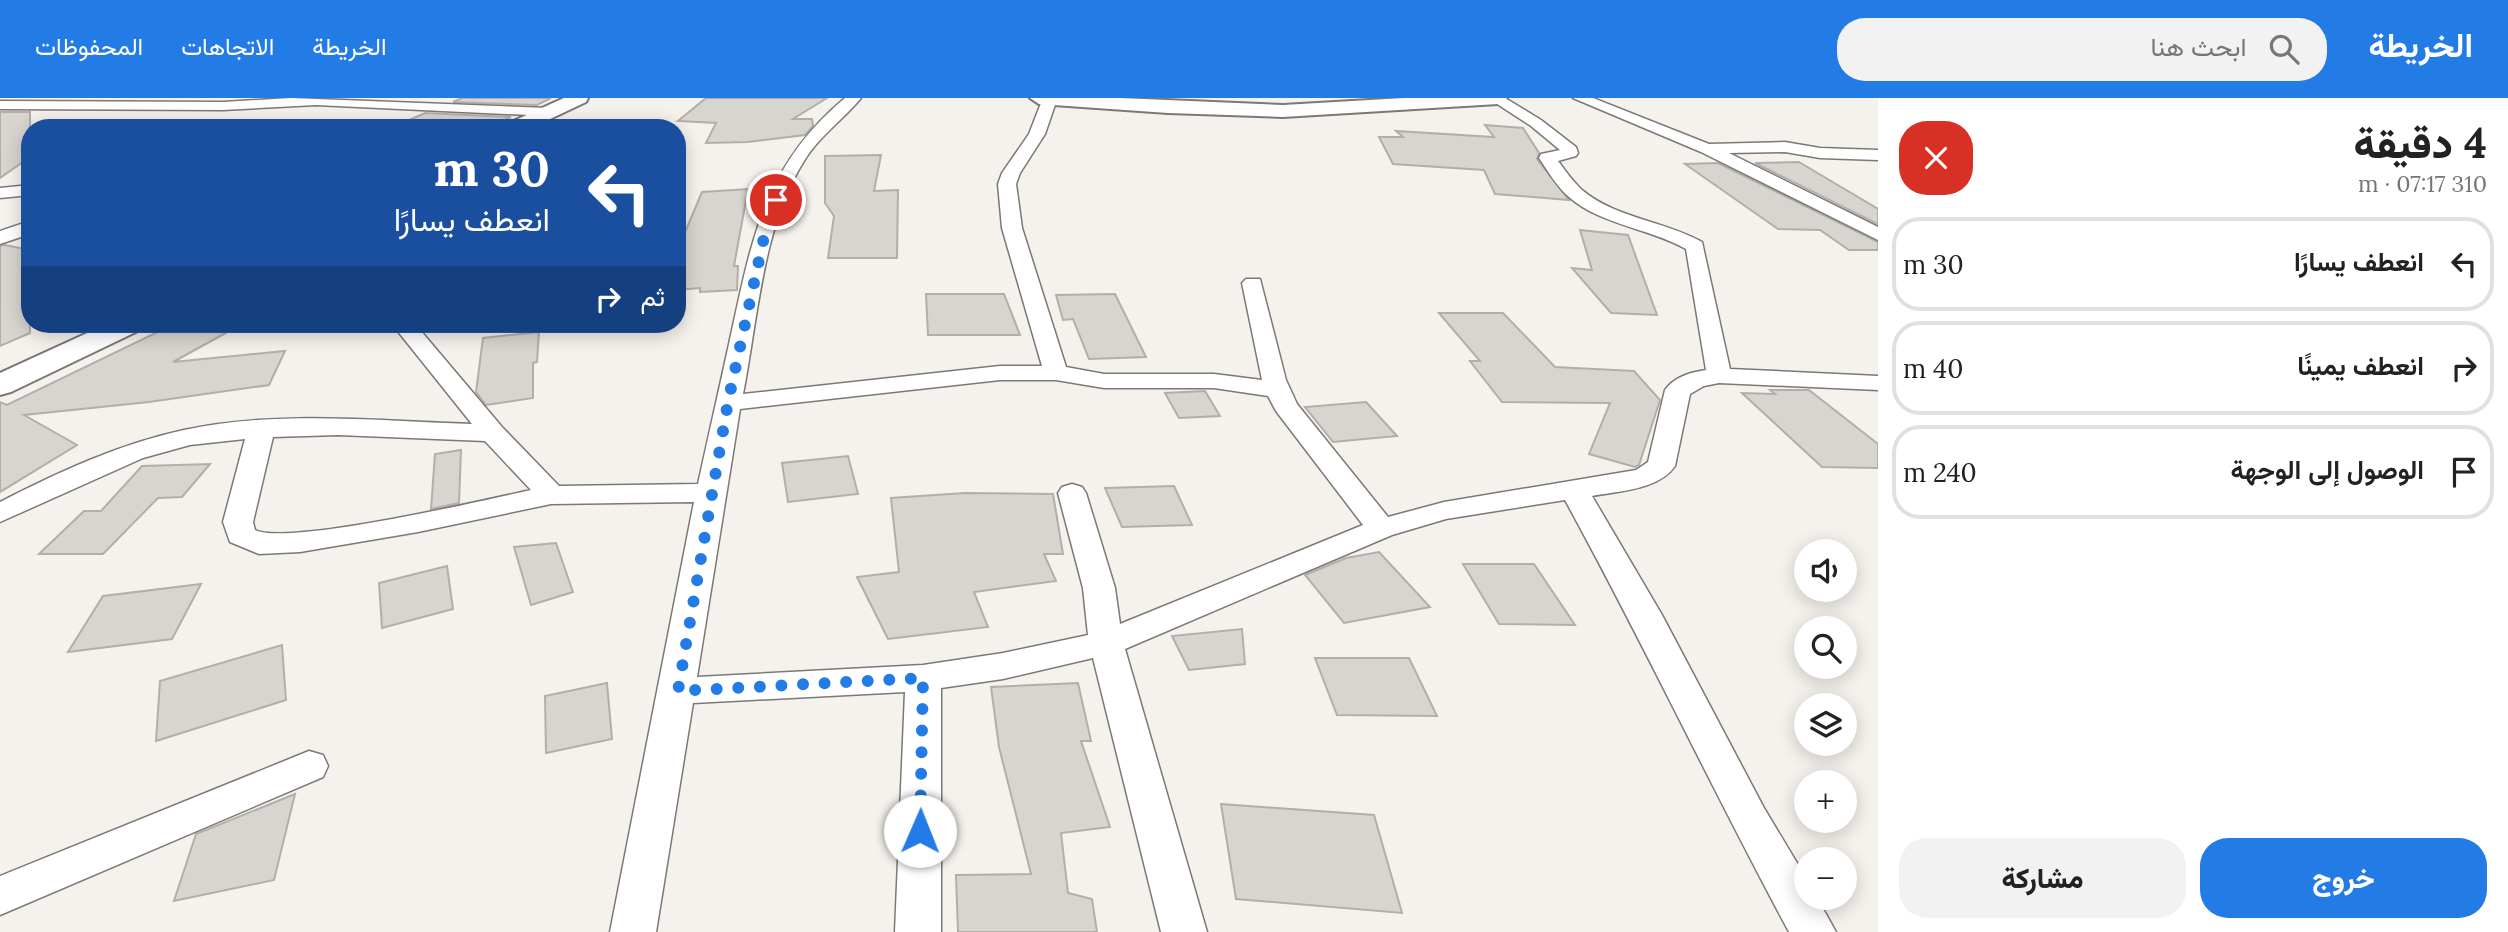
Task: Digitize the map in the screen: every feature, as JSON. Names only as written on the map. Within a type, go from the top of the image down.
[{"type":"street","points":[[207,119],[238,98]]},
{"type":"street","points":[[547,119],[579,98]]},
{"type":"street","points":[[548,119],[603,98]]},
{"type":"street","points":[[633,932],[728,402],[768,219],[784,181],[805,147],[834,114],[854,98]]},
{"type":"street","points":[[1039,98],[1283,111],[1497,98],[1536,123],[1570,150],[1570,153],[1547,158],[1575,193],[1590,203],[1681,237],[1695,246],[1719,376]]},
{"type":"street","points":[[1580,98],[1707,149],[1878,234]]},
{"type":"street","points":[[1050,99],[1037,134],[1011,173],[1007,184],[1012,228],[1056,373]]},
{"type":"street","points":[[0,105],[223,106],[327,101],[534,119]]},
{"type":"street","points":[[1707,149],[1785,147],[1820,153],[1878,155]]},
{"type":"street","points":[[0,193],[21,191]]},
{"type":"street","points":[[1854,221],[1878,220]]},
{"type":"street","points":[[0,238],[21,230]]},
{"type":"street","points":[[1253,283],[1277,390],[1285,406],[1381,528]]},
{"type":"street","points":[[0,364],[68,333]]},
{"type":"street","points":[[0,385],[111,333]]},
{"type":"street","points":[[410,333],[493,433],[551,495]]},
{"type":"street","points":[[728,402],[964,375],[1056,373],[1104,381],[1214,381],[1277,390]]},
{"type":"street","points":[[678,691],[923,678],[1003,666],[1105,643],[1381,528],[1444,510],[1575,491],[1646,476],[1661,466],[1678,390],[1697,379],[1719,376],[1878,383]]},
{"type":"street","points":[[0,513],[60,482],[141,449],[183,438],[261,429],[338,426],[493,433]]},
{"type":"street","points":[[261,429],[238,522],[241,535],[258,544],[326,538],[551,495],[711,493]]},
{"type":"street","points":[[1575,491],[1645,615],[1750,820],[1813,932]]},
{"type":"street","points":[[1072,493],[1099,588],[1105,643],[1184,932]]},
{"type":"street","points":[[918,932],[923,678]]},
{"type":"street","points":[[0,896],[309,766]]},
{"type":"building","points":[[462,98],[551,98],[537,105],[453,102]]},
{"type":"building","points":[[706,98],[827,98],[793,119],[812,119],[813,126],[805,135],[748,142],[706,143],[716,123],[680,119]]},
{"type":"building","points":[[0,112],[30,112],[30,119],[21,119],[21,163],[0,178]]},
{"type":"building","points":[[425,113],[511,117],[507,119],[411,119]]},
{"type":"building","points":[[1485,125],[1523,128],[1539,153],[1537,159],[1569,200],[1495,194],[1484,170],[1393,164],[1379,137],[1403,137],[1396,131],[1494,137]]},
{"type":"building","points":[[881,155],[874,191],[898,190],[897,258],[828,258],[834,216],[825,203],[825,156]]},
{"type":"building","points":[[1799,162],[1878,209],[1878,224],[1755,163]]},
{"type":"building","points":[[1718,163],[1878,242],[1878,250],[1849,250],[1820,230],[1778,229],[1685,164]]},
{"type":"building","points":[[748,189],[734,266],[738,266],[737,290],[700,292],[700,288],[686,289],[686,230],[702,192]]},
{"type":"building","points":[[1580,230],[1628,235],[1657,315],[1611,313],[1572,268],[1592,270]]},
{"type":"building","points":[[0,246],[21,248],[21,333],[30,333],[0,346]]},
{"type":"building","points":[[926,294],[1004,294],[1020,335],[928,335]]},
{"type":"building","points":[[1115,294],[1146,357],[1089,359],[1073,319],[1063,320],[1056,295]]},
{"type":"building","points":[[1439,313],[1503,313],[1555,367],[1634,371],[1660,400],[1639,465],[1635,467],[1589,454],[1610,403],[1502,402],[1470,361],[1480,361]]},
{"type":"building","points":[[155,333],[226,333],[173,362],[285,351],[269,385],[149,402],[24,415],[77,445],[0,492],[0,402],[7,405]]},
{"type":"building","points":[[539,333],[537,362],[533,363],[533,398],[486,405],[476,392],[483,338]]},
{"type":"building","points":[[1770,390],[1809,390],[1878,444],[1878,468],[1822,467],[1742,393],[1775,394]]},
{"type":"building","points":[[1205,391],[1220,416],[1179,418],[1165,393]]},
{"type":"building","points":[[1366,402],[1397,436],[1333,442],[1305,407]]},
{"type":"building","points":[[461,450],[459,503],[431,509],[435,454]]},
{"type":"building","points":[[848,456],[858,494],[788,502],[782,463]]},
{"type":"building","points":[[210,464],[182,497],[158,498],[103,554],[39,554],[84,511],[101,511],[142,466]]},
{"type":"building","points":[[1174,486],[1192,525],[1122,527],[1105,488]]},
{"type":"building","points":[[965,493],[1053,494],[1063,554],[1044,554],[1056,581],[974,592],[988,627],[888,639],[857,577],[899,572],[891,498]]},
{"type":"building","points":[[556,543],[573,592],[531,605],[514,547]]},
{"type":"building","points":[[1379,552],[1430,607],[1344,623],[1305,575],[1346,558]]},
{"type":"building","points":[[1463,564],[1534,564],[1575,625],[1499,624]]},
{"type":"building","points":[[447,566],[453,609],[382,628],[379,583]]},
{"type":"building","points":[[201,584],[172,639],[68,652],[103,596]]},
{"type":"building","points":[[1242,629],[1245,664],[1189,670],[1172,636]]},
{"type":"building","points":[[282,645],[286,700],[156,741],[160,681]]},
{"type":"building","points":[[1315,658],[1409,658],[1437,716],[1337,715]]},
{"type":"building","points":[[607,683],[612,739],[546,753],[545,696]]},
{"type":"building","points":[[1078,683],[1091,741],[1081,741],[1110,827],[1061,833],[1068,893],[1092,899],[1097,932],[958,932],[956,875],[1031,874],[999,747],[991,687]]},
{"type":"building","points":[[295,794],[274,880],[174,901],[196,834]]},
{"type":"building","points":[[1221,804],[1374,815],[1402,913],[1236,899]]},
{"type":"route","points":[[776,200],[768,219],[728,402],[678,691],[923,678],[920,831]]}]
